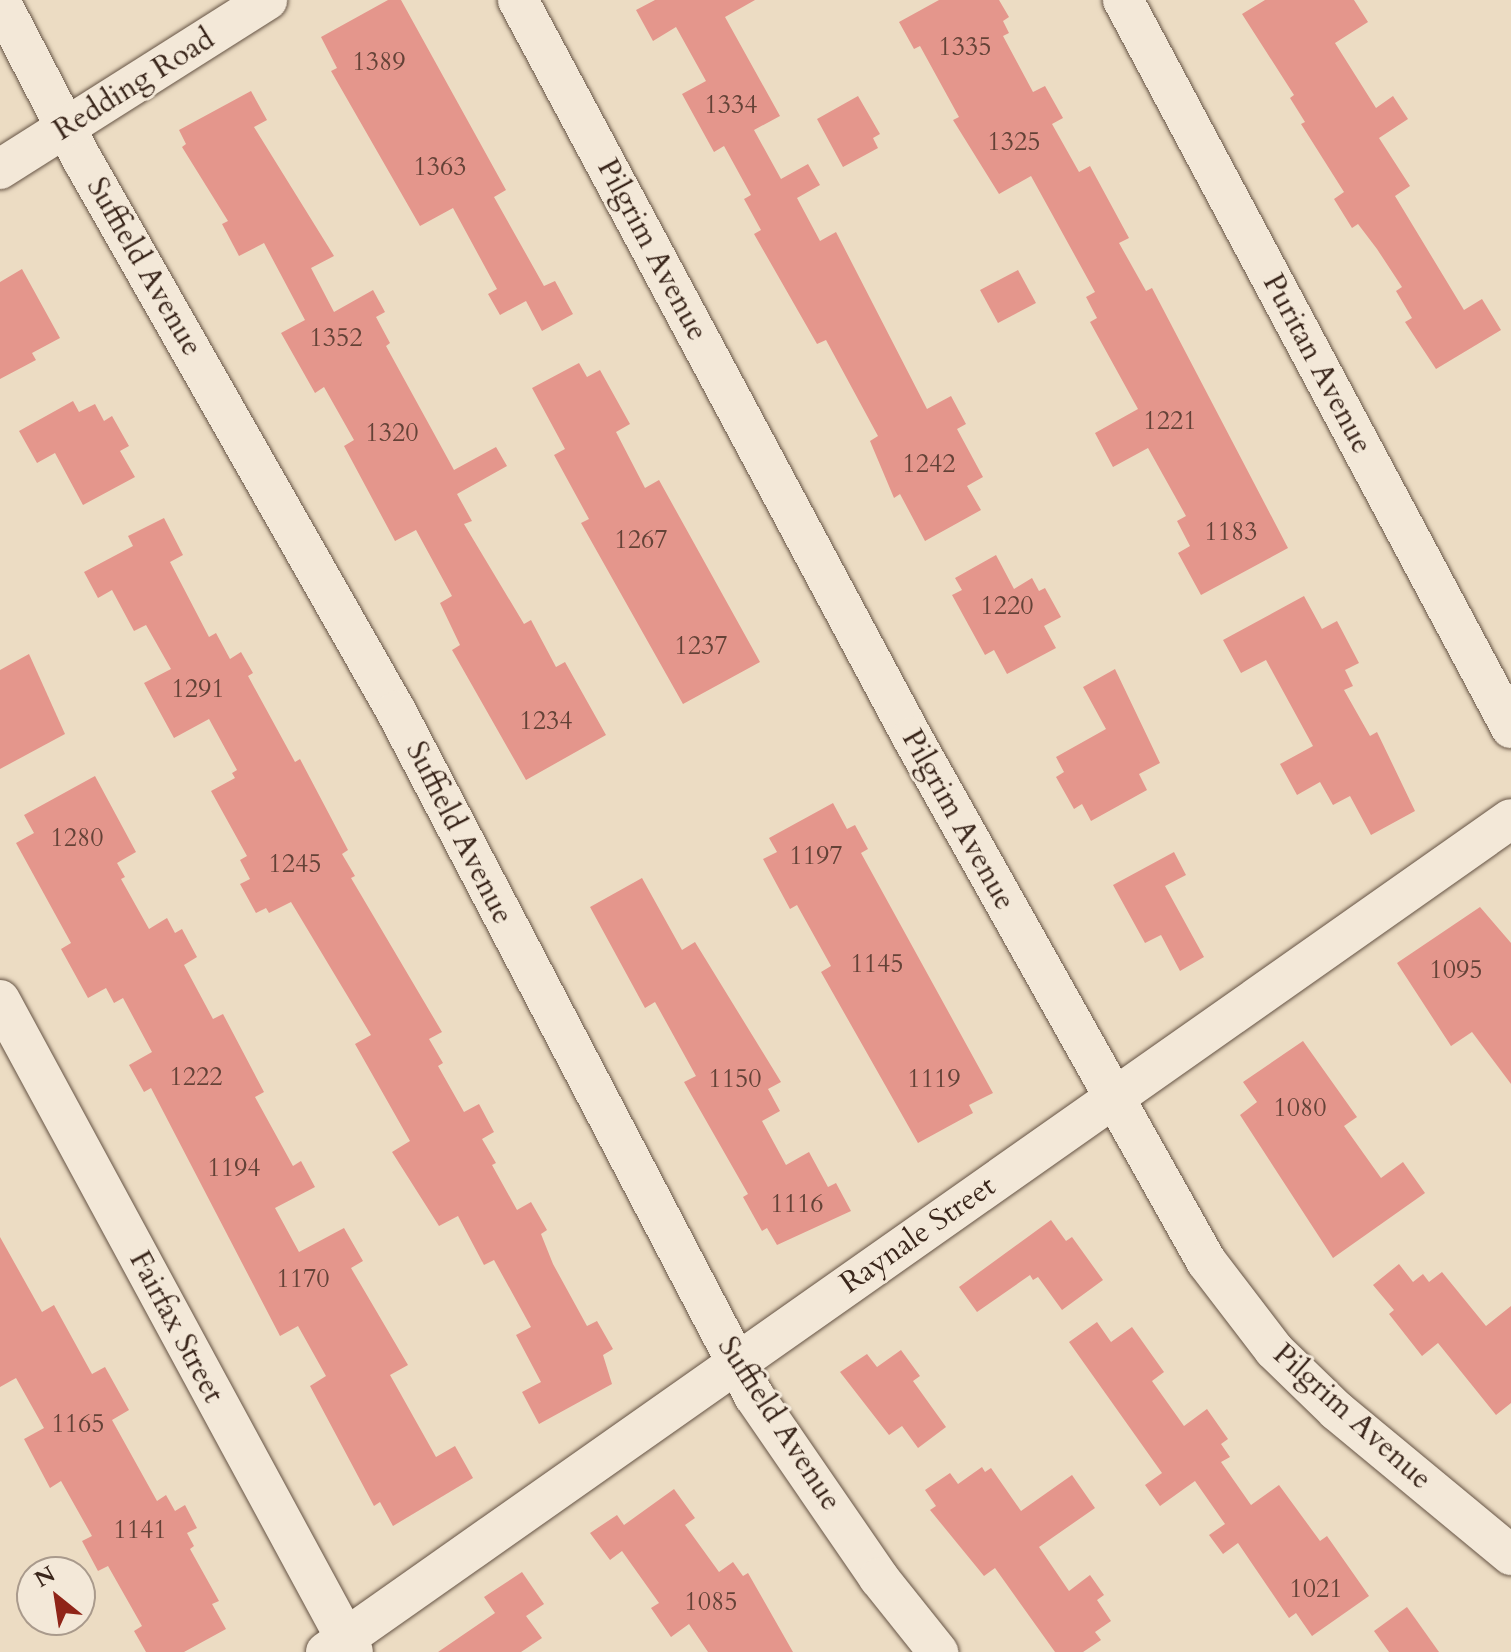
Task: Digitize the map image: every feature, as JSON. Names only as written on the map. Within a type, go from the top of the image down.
[{"type":"street","name":"Redding Road","points":[[0,169],[267,0]]},
{"type":"street","name":"Pilgrim Avenue","points":[[518,0],[1113,1100],[1206,1261],[1274,1350],[1337,1411],[1511,1555]]},
{"type":"street","name":"Puritan Avenue","points":[[1123,0],[1511,728]]},
{"type":"street","name":"Suffield Avenue","points":[[0,1],[67,128],[396,711],[736,1363],[879,1578],[938,1652]]},
{"type":"street","name":"Raynale Street","points":[[342,1648],[736,1363],[1511,819]]},
{"type":"street","name":"Fairfax Street","points":[[0,1000],[342,1648]]},
{"type":"building","points":[[388,0],[401,0],[506,190],[494,197],[544,286],[555,281],[573,314],[542,331],[526,301],[500,315],[488,294],[497,289],[453,208],[420,226],[331,71],[337,68],[321,37]]},
{"type":"building","points":[[655,0],[755,0],[725,17],[780,116],[754,130],[781,179],[808,164],[820,185],[797,198],[820,241],[836,232],[927,409],[951,396],[966,424],[957,429],[983,477],[967,486],[981,510],[925,541],[900,494],[894,498],[870,441],[878,436],[826,340],[817,344],[754,234],[761,230],[744,199],[751,195],[724,146],[714,152],[682,94],[706,81],[676,27],[653,41],[636,10]]},
{"type":"building","points":[[939,0],[999,0],[1009,17],[1003,21],[1009,33],[1003,36],[1033,92],[1045,86],[1063,118],[1052,124],[1079,172],[1090,166],[1129,238],[1119,243],[1146,291],[1152,288],[1288,548],[1201,595],[1178,553],[1190,546],[1177,521],[1186,516],[1148,448],[1113,467],[1095,433],[1138,409],[1090,322],[1097,318],[1086,297],[1095,292],[1031,176],[999,194],[953,120],[959,117],[920,46],[914,49],[899,22]]},
{"type":"building","points":[[1265,0],[1354,0],[1368,22],[1335,43],[1376,108],[1393,96],[1408,119],[1379,138],[1410,186],[1395,196],[1464,310],[1482,299],[1501,330],[1436,369],[1405,322],[1412,318],[1396,291],[1402,287],[1358,224],[1352,228],[1334,199],[1344,192],[1301,124],[1305,122],[1290,98],[1294,95],[1242,14]]},
{"type":"building","points":[[251,91],[267,120],[254,127],[334,256],[311,268],[334,312],[373,290],[385,312],[376,317],[390,343],[386,346],[454,470],[496,447],[507,466],[457,494],[472,521],[464,524],[524,624],[531,620],[556,667],[565,662],[606,735],[526,780],[452,650],[460,645],[440,603],[452,596],[416,530],[395,541],[344,446],[354,440],[324,387],[315,393],[281,333],[305,320],[264,243],[239,256],[222,224],[228,221],[182,147],[186,144],[179,130]]},
{"type":"building","points":[[858,96],[880,134],[873,138],[878,148],[843,167],[817,119]]},
{"type":"building","points":[[22,269],[60,338],[32,353],[36,360],[0,379],[0,282]]},
{"type":"building","points":[[1018,270],[1036,303],[998,323],[980,290]]},
{"type":"building","points":[[579,363],[587,377],[600,370],[630,424],[616,432],[645,488],[659,480],[760,662],[683,704],[581,523],[589,519],[554,455],[565,449],[532,388]]},
{"type":"building","points":[[73,401],[79,412],[95,404],[104,421],[112,416],[129,446],[120,451],[135,477],[83,505],[55,453],[37,463],[19,431]]},
{"type":"building","points":[[164,518],[183,555],[170,562],[209,637],[216,633],[230,659],[241,652],[253,673],[248,676],[295,762],[300,759],[348,850],[342,854],[355,876],[351,878],[442,1032],[429,1039],[443,1063],[438,1066],[464,1112],[479,1104],[494,1132],[482,1139],[496,1163],[492,1165],[517,1210],[531,1202],[547,1230],[541,1234],[553,1264],[587,1326],[597,1321],[613,1349],[603,1355],[612,1384],[539,1424],[522,1392],[541,1382],[516,1335],[531,1327],[494,1260],[484,1265],[458,1216],[439,1226],[392,1152],[410,1141],[355,1044],[371,1035],[291,902],[269,913],[266,908],[256,913],[240,884],[250,879],[240,860],[247,856],[211,791],[235,778],[232,773],[237,770],[209,719],[174,738],[144,683],[171,669],[146,625],[134,631],[112,590],[98,598],[84,572],[133,546],[128,536]]},
{"type":"building","points":[[996,555],[1014,589],[1032,578],[1039,591],[1045,588],[1061,617],[1044,626],[1056,648],[1007,674],[994,650],[985,655],[952,595],[962,590],[955,578]]},
{"type":"building","points":[[1304,596],[1322,629],[1337,621],[1359,663],[1345,670],[1353,686],[1344,690],[1370,736],[1377,732],[1415,811],[1371,835],[1350,796],[1333,805],[1320,782],[1297,795],[1280,764],[1313,746],[1266,660],[1241,673],[1223,640]]},
{"type":"building","points":[[29,654],[65,734],[0,769],[0,670]]},
{"type":"building","points":[[1115,669],[1160,763],[1139,774],[1147,790],[1091,821],[1082,804],[1074,809],[1056,777],[1064,772],[1056,757],[1106,729],[1083,687]]},
{"type":"building","points":[[95,776],[136,852],[117,863],[125,877],[121,879],[149,929],[167,918],[175,933],[182,929],[197,957],[184,965],[213,1019],[223,1014],[264,1092],[255,1097],[293,1166],[301,1161],[315,1187],[275,1208],[299,1252],[344,1228],[363,1261],[351,1268],[408,1365],[390,1375],[436,1457],[455,1446],[473,1478],[393,1526],[380,1502],[374,1506],[310,1386],[326,1376],[298,1326],[280,1336],[151,1088],[144,1092],[129,1065],[152,1052],[123,998],[114,1003],[106,988],[88,998],[61,949],[71,943],[16,843],[34,833],[24,815]]},
{"type":"building","points":[[833,803],[847,829],[855,825],[868,849],[861,853],[993,1093],[969,1105],[973,1113],[918,1143],[821,972],[831,966],[797,905],[790,909],[763,859],[777,852],[769,838]]},
{"type":"building","points":[[1174,852],[1186,875],[1165,886],[1204,957],[1180,971],[1161,935],[1145,943],[1113,885]]},
{"type":"building","points":[[642,878],[682,950],[695,942],[781,1082],[768,1089],[780,1111],[762,1121],[786,1165],[809,1152],[828,1187],[836,1183],[851,1211],[777,1245],[767,1228],[762,1231],[743,1197],[748,1194],[684,1082],[696,1076],[655,1002],[645,1008],[590,907]]},
{"type":"building","points":[[1480,907],[1511,943],[1511,1084],[1472,1032],[1451,1046],[1397,963]]},
{"type":"building","points":[[1303,1041],[1357,1117],[1344,1126],[1381,1178],[1403,1162],[1425,1193],[1333,1258],[1240,1115],[1257,1102],[1243,1082]]},
{"type":"building","points":[[1051,1220],[1066,1241],[1072,1237],[1103,1280],[1062,1310],[1038,1277],[1033,1280],[1030,1275],[977,1312],[959,1287]]},
{"type":"building","points":[[0,1237],[42,1312],[54,1305],[92,1374],[105,1367],[129,1410],[112,1420],[157,1501],[166,1495],[175,1511],[185,1505],[197,1528],[187,1533],[194,1546],[190,1549],[219,1601],[212,1604],[226,1629],[184,1652],[146,1652],[134,1631],[142,1626],[108,1566],[98,1571],[96,1556],[90,1556],[82,1541],[92,1536],[61,1481],[50,1488],[24,1439],[44,1428],[16,1378],[0,1387]]},
{"type":"building","points":[[1399,1264],[1413,1282],[1423,1274],[1429,1282],[1442,1272],[1486,1326],[1511,1306],[1511,1403],[1496,1415],[1438,1343],[1422,1356],[1389,1314],[1394,1310],[1373,1285]]},
{"type":"building","points":[[1097,1322],[1111,1342],[1132,1327],[1164,1372],[1152,1381],[1184,1426],[1207,1409],[1228,1439],[1221,1444],[1230,1457],[1221,1462],[1251,1505],[1279,1485],[1320,1541],[1327,1536],[1369,1596],[1312,1636],[1296,1613],[1289,1618],[1238,1543],[1223,1554],[1209,1535],[1225,1524],[1195,1481],[1160,1506],[1145,1485],[1162,1473],[1069,1342]]},
{"type":"building","points":[[901,1350],[920,1376],[913,1381],[946,1427],[918,1448],[902,1426],[889,1435],[840,1372],[867,1354],[877,1367]]},
{"type":"building","points":[[982,1467],[985,1472],[991,1468],[1021,1511],[1072,1475],[1095,1508],[1039,1547],[1069,1591],[1090,1575],[1104,1595],[1097,1600],[1111,1621],[1095,1632],[1101,1640],[1083,1652],[1055,1652],[995,1568],[984,1576],[930,1510],[936,1506],[925,1490],[950,1473],[958,1484]]},
{"type":"building","points":[[674,1489],[695,1518],[685,1525],[719,1572],[733,1562],[743,1576],[748,1573],[793,1652],[708,1652],[689,1624],[671,1637],[651,1608],[659,1603],[622,1551],[610,1560],[590,1533],[617,1515],[624,1525]]},
{"type":"building","points":[[522,1572],[544,1604],[526,1616],[542,1638],[521,1652],[438,1652],[495,1613],[484,1597]]},
{"type":"building","points":[[1407,1607],[1439,1652],[1389,1652],[1374,1631]]}]
